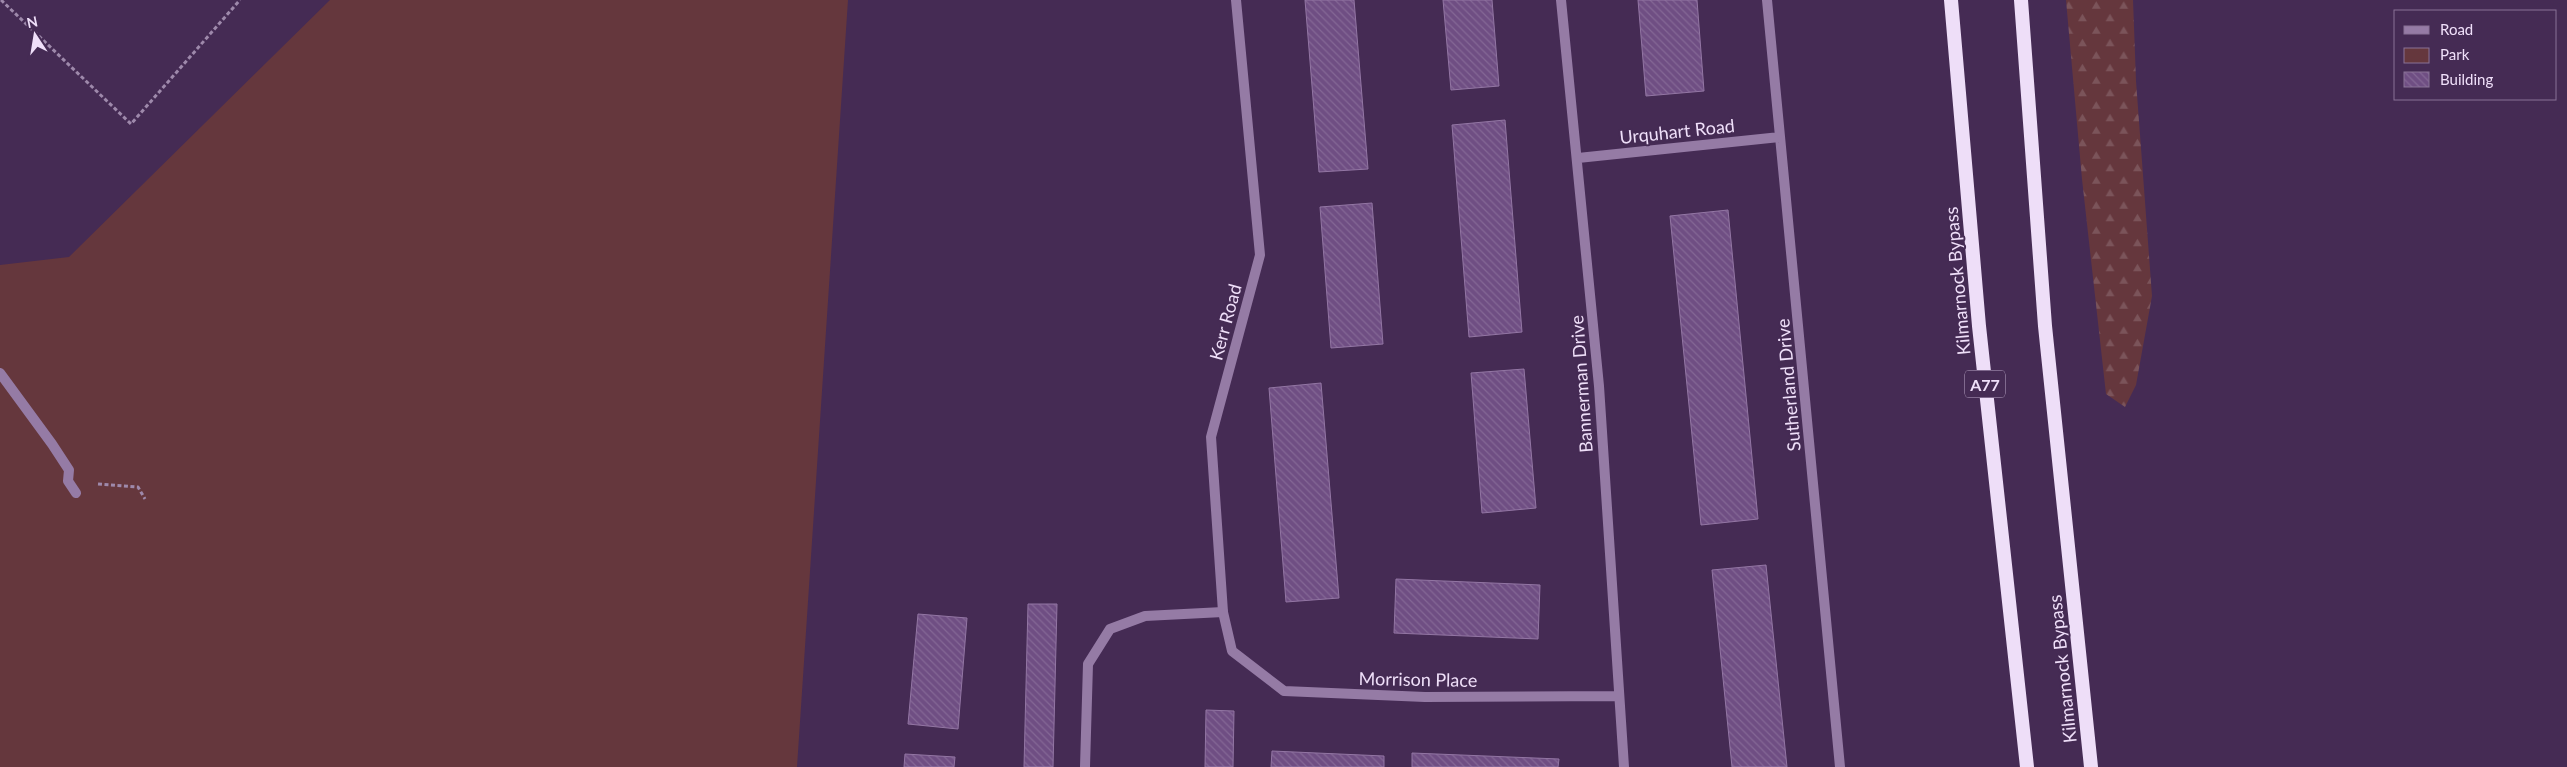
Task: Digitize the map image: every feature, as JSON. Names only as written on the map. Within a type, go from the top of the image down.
[{"type":"highway","name":"Kilmarnock Bypass","points":[[1952,0],[1979,326],[2027,767]]},
{"type":"highway","name":"Kilmarnock Bypass","points":[[2021,0],[2045,326],[2091,767]]},
{"type":"street","name":"Kerr Road","points":[[1232,651],[1223,612],[1210,437],[1260,255],[1236,0]]},
{"type":"street","name":"Bannerman Drive","points":[[1561,0],[1599,386],[1624,767]]},
{"type":"street","name":"Sutherland Drive","points":[[1767,0],[1840,767]]},
{"type":"street","name":"Urquhart Road","points":[[1578,158],[1780,137]]},
{"type":"street","points":[[0,373],[69,470],[68,481],[76,493]]},
{"type":"street","points":[[1085,767],[1088,664],[1110,629],[1145,616],[1223,612]]},
{"type":"street","name":"Morrison Place","points":[[1232,651],[1284,691],[1426,697],[1618,696]]},
{"type":"path","points":[[1,0],[131,124],[240,0]]},
{"type":"path","points":[[68,481],[138,487],[145,499]]},
{"type":"green space","points":[[330,0],[848,0],[797,767],[0,767],[0,265],[69,257]]},
{"type":"green space","points":[[2066,0],[2133,0],[2136,81],[2152,296],[2136,385],[2125,407],[2106,394],[2082,179]]},
{"type":"building","points":[[1305,0],[1354,0],[1368,169],[1319,172]]},
{"type":"building","points":[[1443,0],[1492,0],[1499,86],[1451,90]]},
{"type":"building","points":[[1638,0],[1697,0],[1704,91],[1646,96]]},
{"type":"building","points":[[1505,120],[1522,332],[1469,337],[1452,125]]},
{"type":"building","points":[[1372,203],[1383,344],[1331,348],[1320,207]]},
{"type":"building","points":[[1728,210],[1758,519],[1701,525],[1670,216]]},
{"type":"building","points":[[1524,369],[1536,508],[1482,513],[1471,373]]},
{"type":"building","points":[[1321,383],[1339,598],[1286,602],[1269,388]]},
{"type":"building","points":[[1766,565],[1787,767],[1732,767],[1712,570]]},
{"type":"building","points":[[1396,579],[1540,585],[1538,639],[1394,633]]},
{"type":"building","points":[[1028,604],[1057,604],[1053,767],[1024,767]]},
{"type":"building","points":[[918,614],[967,618],[958,729],[908,724]]},
{"type":"building","points":[[1206,710],[1234,711],[1233,767],[1205,767]]},
{"type":"building","points":[[1272,751],[1384,756],[1384,767],[1271,767]]},
{"type":"building","points":[[1412,753],[1559,759],[1558,767],[1412,767]]},
{"type":"building","points":[[905,754],[955,757],[954,767],[904,767]]}]
